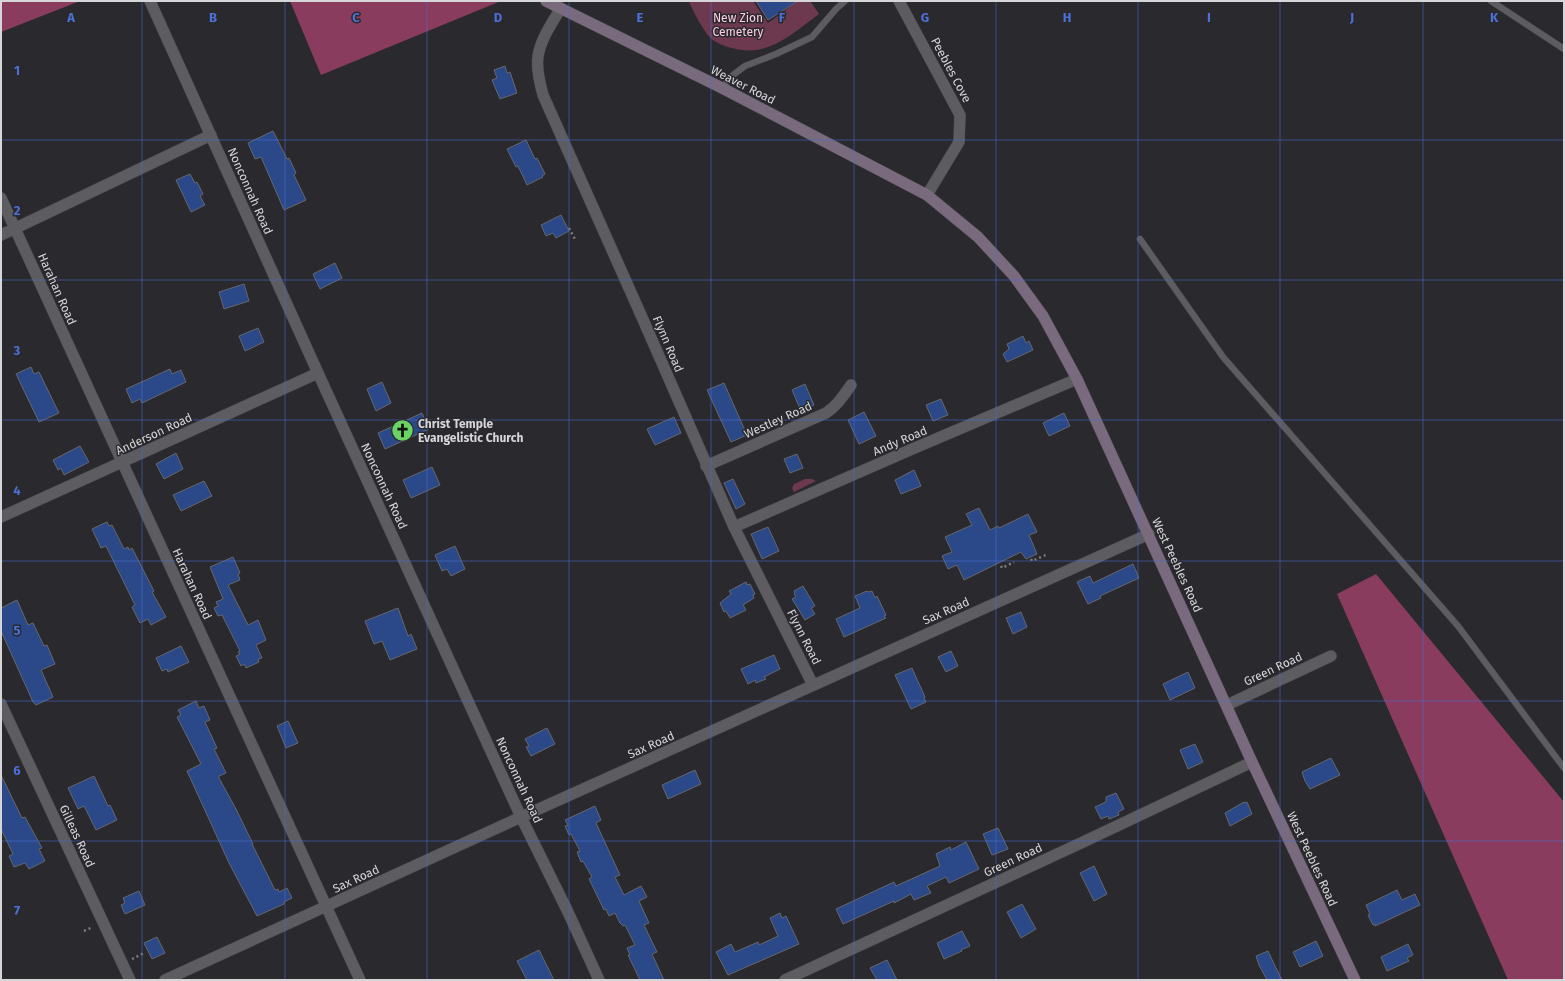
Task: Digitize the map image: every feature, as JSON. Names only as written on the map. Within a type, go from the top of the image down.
[{"type":"main road","name":"Weaver Road","points":[[546,1],[722,88],[927,195]]},
{"type":"main road","name":"West Peebles Road","points":[[927,195],[978,237],[1014,276],[1043,316],[1077,379],[1252,762],[1355,980]]},
{"type":"street","name":"Nonconnah Road","points":[[150,1],[318,373],[522,817],[599,980]]},
{"type":"street","name":"Peebles Cove","points":[[899,1],[960,115],[959,142],[927,195]]},
{"type":"street","name":"Flynn Road","points":[[561,8],[548,32],[538,58],[538,73],[543,95],[638,307],[706,466],[734,527],[813,685]]},
{"type":"street","points":[[1,235],[211,135]]},
{"type":"street","name":"Harahan Road","points":[[1,198],[360,980]]},
{"type":"street","name":"Anderson Road","points":[[1,517],[318,373]]},
{"type":"street","name":"Andy Road","points":[[734,527],[1077,379]]},
{"type":"street","name":"Westley Road","points":[[706,466],[826,413],[833,409],[842,399],[850,385]]},
{"type":"street","name":"Sax Road","points":[[165,980],[1149,534]]},
{"type":"street","name":"Green Road","points":[[1227,705],[1331,656]]},
{"type":"street","name":"Gilleas Road","points":[[1,704],[130,980]]},
{"type":"street","name":"Green Road","points":[[786,980],[1252,762]]},
{"type":"lane","points":[[722,88],[733,75],[745,66],[776,54],[812,37],[845,1]]},
{"type":"lane","points":[[1491,1],[1564,52]]},
{"type":"lane","points":[[1540,34],[1564,48]]},
{"type":"lane","points":[[1140,239],[1222,356],[1458,626],[1564,768]]},
{"type":"path","points":[[569,228],[576,241]]},
{"type":"path","points":[[1031,559],[1032,561],[1046,554]]},
{"type":"path","points":[[1001,566],[1002,568],[1014,562]]},
{"type":"path","points":[[84,931],[94,926]]},
{"type":"path","points":[[132,959],[144,953]]},
{"type":"green space","name":"New Zion Cemetery","points":[[689,1],[753,1],[768,23],[798,1],[810,1],[819,14],[792,34],[769,47],[756,50],[743,50],[723,45],[710,38]]},
{"type":"green space","points":[[805,479],[812,479],[816,481],[794,492],[792,488],[794,484]]},
{"type":"shaded area","points":[[1,1],[80,1],[1,32]]},
{"type":"shaded area","points":[[290,1],[501,1],[321,75]]},
{"type":"shaded area","points":[[1376,574],[1564,802],[1564,980],[1508,980],[1337,594]]},
{"type":"building","points":[[756,1],[798,1],[768,20]]},
{"type":"building","points":[[505,66],[507,73],[510,72],[517,93],[500,99],[492,80],[497,78],[494,70]]},
{"type":"building","points":[[273,131],[287,159],[289,158],[296,173],[294,175],[306,200],[284,210],[261,157],[255,159],[248,143]]},
{"type":"building","points":[[526,140],[535,159],[537,158],[545,174],[542,176],[543,177],[527,185],[518,166],[516,167],[507,149]]},
{"type":"building","points":[[190,174],[195,183],[197,182],[203,194],[200,196],[205,205],[191,212],[176,180]]},
{"type":"building","points":[[561,215],[569,231],[556,238],[553,233],[546,236],[541,225]]},
{"type":"building","points":[[335,263],[342,278],[320,289],[313,274]]},
{"type":"building","points":[[244,284],[249,301],[224,309],[219,292]]},
{"type":"building","points":[[258,328],[264,342],[245,351],[239,336]]},
{"type":"building","points":[[1023,336],[1026,343],[1029,341],[1033,350],[1007,362],[1003,354],[1009,349],[1007,344]]},
{"type":"building","points":[[31,367],[34,374],[39,372],[59,413],[39,422],[16,374]]},
{"type":"building","points":[[170,369],[172,374],[181,370],[186,382],[142,403],[140,399],[132,403],[126,389]]},
{"type":"building","points":[[382,382],[391,403],[376,411],[367,389]]},
{"type":"building","points":[[724,383],[747,435],[731,442],[707,390]]},
{"type":"building","points":[[805,384],[814,405],[801,411],[792,390]]},
{"type":"building","points":[[941,399],[948,415],[933,421],[926,405]]},
{"type":"building","points":[[864,412],[876,436],[859,444],[848,420]]},
{"type":"building","name":"Christ Temple Evangelistic Church","points":[[422,413],[429,429],[385,449],[378,433]]},
{"type":"building","points":[[1064,413],[1070,426],[1049,436],[1043,423]]},
{"type":"building","points":[[674,417],[681,433],[655,445],[647,429]]},
{"type":"building","points":[[80,446],[89,462],[64,475],[61,468],[58,470],[53,460]]},
{"type":"building","points":[[176,453],[183,469],[164,479],[156,464]]},
{"type":"building","points":[[797,454],[803,468],[790,473],[784,459]]},
{"type":"building","points":[[432,467],[440,485],[411,498],[403,480]]},
{"type":"building","points":[[914,470],[921,486],[901,494],[895,480]]},
{"type":"building","points":[[733,479],[745,504],[736,509],[724,483]]},
{"type":"building","points":[[204,481],[212,496],[181,511],[173,495]]},
{"type":"building","points":[[979,508],[990,530],[998,526],[999,528],[1028,514],[1037,532],[1029,535],[1037,554],[1026,559],[1021,552],[964,580],[957,565],[948,569],[942,556],[952,552],[945,537],[972,525],[966,514]]},
{"type":"building","points":[[107,522],[109,526],[112,525],[124,549],[128,547],[129,550],[132,548],[154,591],[152,592],[166,617],[151,625],[148,619],[140,623],[132,607],[135,605],[106,546],[101,548],[92,529]]},
{"type":"building","points":[[768,527],[779,551],[762,559],[751,534]]},
{"type":"building","points":[[455,546],[465,569],[451,576],[447,569],[442,571],[435,555]]},
{"type":"building","points":[[233,557],[240,573],[238,574],[240,580],[228,585],[248,625],[258,620],[266,640],[256,645],[262,658],[258,659],[259,662],[246,668],[244,664],[241,666],[236,656],[240,654],[238,652],[240,651],[222,615],[218,616],[214,608],[218,606],[216,602],[223,599],[210,567]]},
{"type":"building","points":[[1133,564],[1139,578],[1100,596],[1101,598],[1088,604],[1077,582],[1090,576],[1093,583]]},
{"type":"building","points":[[746,582],[747,585],[750,584],[755,594],[753,595],[754,598],[743,605],[746,610],[730,618],[726,611],[724,612],[720,603],[731,594],[729,591]]},
{"type":"building","points":[[803,586],[815,606],[811,608],[815,614],[805,620],[792,599],[796,597],[794,591]]},
{"type":"building","points":[[867,591],[872,591],[875,598],[877,596],[886,618],[844,637],[836,619],[860,608],[855,596]]},
{"type":"building","points":[[17,600],[28,625],[33,623],[44,646],[47,645],[55,664],[41,670],[53,697],[36,705],[33,702],[1,631],[1,608]]},
{"type":"building","points":[[398,608],[408,636],[411,634],[417,649],[390,660],[382,641],[374,644],[365,621]]},
{"type":"building","points":[[1021,612],[1027,627],[1013,634],[1006,618]]},
{"type":"building","points":[[181,646],[189,662],[168,672],[167,669],[162,671],[156,658]]},
{"type":"building","points":[[951,651],[958,666],[946,672],[938,657]]},
{"type":"building","points":[[774,655],[780,669],[764,677],[766,679],[756,683],[755,680],[748,684],[741,669]]},
{"type":"building","points":[[912,668],[926,702],[911,709],[895,675]]},
{"type":"building","points":[[1188,672],[1195,688],[1170,700],[1163,684]]},
{"type":"building","points":[[196,701],[199,708],[204,706],[210,720],[205,722],[217,748],[214,749],[226,773],[219,776],[219,778],[236,809],[275,890],[278,889],[279,892],[287,888],[292,898],[284,902],[284,904],[257,916],[229,863],[187,771],[201,764],[177,717],[181,715],[178,710]]},
{"type":"building","points":[[288,721],[298,743],[286,748],[277,726]]},
{"type":"building","points":[[547,728],[555,744],[531,756],[526,747],[529,746],[525,739]]},
{"type":"building","points":[[1195,744],[1203,762],[1188,769],[1180,750]]},
{"type":"building","points":[[1331,758],[1340,775],[1310,789],[1302,772]]},
{"type":"building","points":[[695,770],[701,784],[668,799],[662,785]]},
{"type":"building","points":[[1,775],[22,818],[25,817],[42,848],[39,849],[45,861],[29,869],[25,863],[14,867],[9,856],[13,854],[1,829]]},
{"type":"building","points":[[94,776],[108,806],[110,805],[117,820],[96,830],[84,806],[78,809],[68,788]]},
{"type":"building","points":[[1116,793],[1124,809],[1118,812],[1119,815],[1109,819],[1108,816],[1101,819],[1095,807],[1106,802],[1106,797]]},
{"type":"building","points":[[1244,802],[1247,802],[1252,814],[1230,826],[1225,813]]},
{"type":"building","points":[[595,806],[601,820],[596,823],[620,875],[615,877],[624,895],[641,886],[647,897],[639,901],[649,923],[644,925],[657,952],[652,954],[664,980],[640,980],[628,955],[630,955],[627,948],[635,945],[625,925],[623,926],[620,923],[615,913],[609,916],[606,909],[604,910],[589,879],[592,877],[583,861],[581,862],[577,852],[580,851],[571,834],[569,835],[565,826],[568,825],[565,820]]},
{"type":"building","points":[[998,828],[1008,849],[992,855],[983,834]]},
{"type":"building","points":[[966,842],[979,869],[949,883],[946,877],[927,886],[931,893],[914,900],[911,894],[894,903],[894,901],[843,924],[836,909],[894,882],[896,886],[940,866],[936,854],[950,847],[951,850]]},
{"type":"building","points":[[1094,866],[1107,894],[1094,901],[1080,873]]},
{"type":"building","points":[[1397,890],[1402,900],[1415,894],[1420,905],[1375,926],[1375,924],[1373,925],[1368,915],[1370,914],[1366,905]]},
{"type":"building","points":[[139,891],[145,905],[125,914],[121,905],[125,903],[123,898]]},
{"type":"building","points":[[1022,904],[1036,929],[1021,938],[1007,912]]},
{"type":"building","points":[[780,913],[782,918],[786,916],[799,944],[728,975],[716,952],[731,944],[735,952],[758,942],[759,945],[778,936],[770,918]]},
{"type":"building","points":[[962,931],[970,946],[944,959],[937,943]]},
{"type":"building","points":[[157,937],[165,953],[152,959],[144,943]]},
{"type":"building","points":[[1316,941],[1323,956],[1300,967],[1293,952]]},
{"type":"building","points":[[1408,944],[1413,955],[1407,958],[1409,961],[1387,971],[1381,957]]},
{"type":"building","points":[[539,950],[554,980],[527,980],[517,961]]},
{"type":"building","points":[[1268,951],[1282,980],[1267,980],[1259,965],[1256,956]]},
{"type":"building","points":[[887,960],[897,980],[877,980],[870,968]]},
{"type":"place","name":"Christ Temple Evangelistic Church","points":[[403,431]]}]
